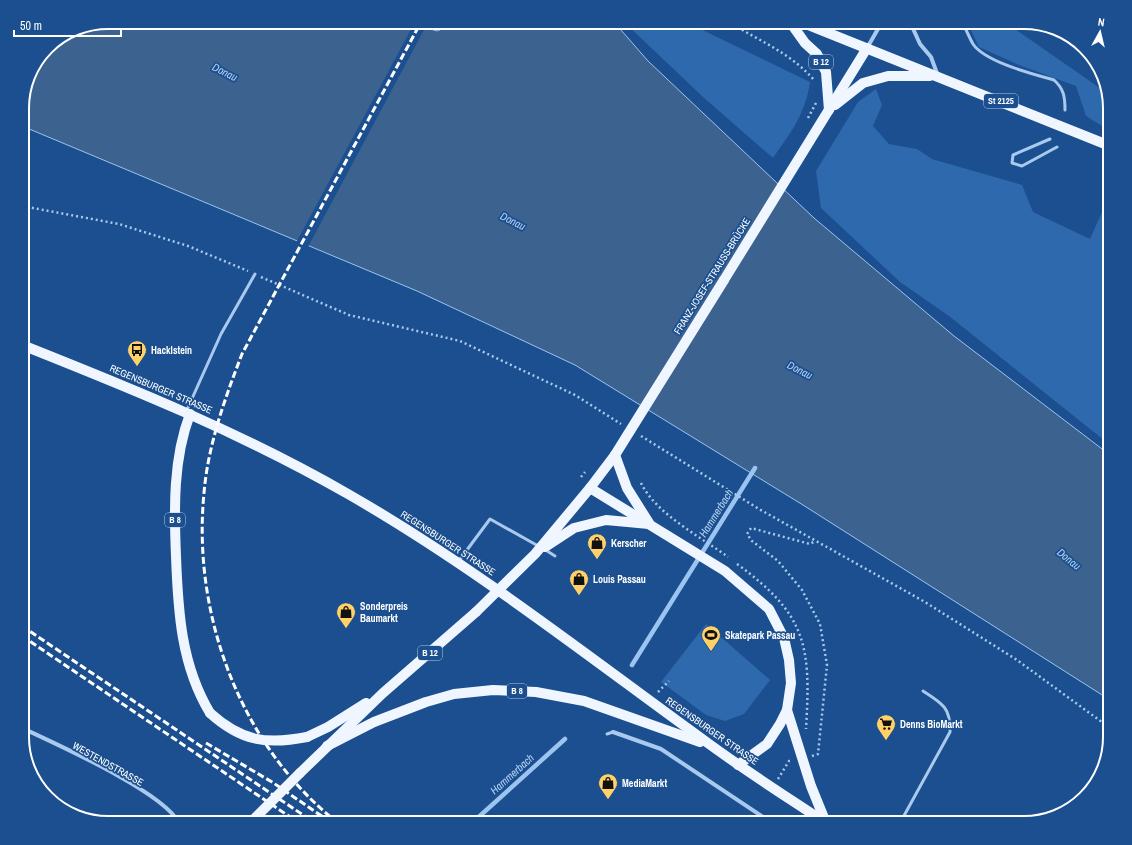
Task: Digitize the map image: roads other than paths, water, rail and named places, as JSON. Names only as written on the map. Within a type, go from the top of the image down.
[{"type":"main road","name":"B 12","points":[[795,29],[805,43],[817,54],[826,72],[829,110]]},
{"type":"main road","name":"St 2125","points":[[819,29],[1103,143]]},
{"type":"main road","name":"FRANZ-JOSEF-STRAUSS-BRÜCKE","points":[[615,455],[867,48]]},
{"type":"main road","points":[[829,110],[863,83],[888,76],[938,76]]},
{"type":"main road","name":"REGENSBURGER STRASSE","points":[[29,348],[188,413],[271,451],[342,490],[458,562],[738,765],[815,816]]},
{"type":"main road","name":"B 8","points":[[188,413],[179,457],[174,506],[180,627],[187,660],[195,686],[210,713],[235,733],[252,739],[286,741],[307,737],[328,727],[383,693]]},
{"type":"main road","name":"B 12","points":[[257,816],[383,693],[476,612],[535,554],[590,488],[615,455]]},
{"type":"main road","name":"B 8","points":[[615,455],[627,488],[650,524]]},
{"type":"main road","name":"B 8","points":[[590,488],[725,571],[769,609],[784,638],[789,660],[791,683],[787,710],[767,744],[738,765]]},
{"type":"main road","name":"B 8","points":[[535,554],[574,528],[606,520],[650,524]]},
{"type":"main road","name":"B 8","points":[[327,746],[374,722],[426,702],[454,694],[493,690],[536,692],[584,701],[710,745]]},
{"type":"main road","name":"B 8","points":[[787,710],[811,786],[823,816]]},
{"type":"street","points":[[867,48],[878,29]]},
{"type":"street","points":[[913,29],[920,44],[931,57],[938,76]]},
{"type":"street","name":"WESTENDSTRASSE","points":[[29,732],[120,777],[165,806],[176,816]]},
{"type":"street","points":[[613,732],[661,749],[757,816]]},
{"type":"lane","points":[[966,29],[974,45],[988,56],[1004,64],[1054,80],[1060,86],[1065,98],[1065,110]]},
{"type":"lane","points":[[1050,139],[1013,155],[1012,163],[1022,166],[1057,147]]},
{"type":"lane","points":[[188,413],[221,334],[255,274]]},
{"type":"lane","points":[[458,562],[490,519],[555,556]]},
{"type":"lane","points":[[904,816],[950,732],[948,712],[942,703],[923,691]]},
{"type":"lane","points":[[607,734],[613,732]]},
{"type":"water","name":"Donau","points":[[108,29],[431,29],[437,31],[442,29],[620,29],[648,61],[814,218],[954,336],[1103,450],[1103,696],[803,505],[575,365],[417,291],[29,129],[29,103],[33,82],[42,64],[60,45],[73,37],[87,32]]},
{"type":"waterway","name":"Hammerbach","points":[[632,665],[755,468]]},
{"type":"waterway","name":"Hammerbach","points":[[480,816],[565,739]]},
{"type":"railway","points":[[330,816],[304,792],[274,756],[249,717],[230,674],[215,630],[206,585],[202,539],[204,493],[213,440],[229,388],[242,354],[417,29]]},
{"type":"railway","points":[[29,631],[305,816]]},
{"type":"railway","points":[[29,641],[289,816]]},
{"type":"railway","points":[[206,743],[272,782],[322,816]]},
{"type":"place","name":"Hacklstein","points":[[137,367]]},
{"type":"place","name":"Kerscher","points":[[597,560]]},
{"type":"place","name":"Louis Passau","points":[[579,596]]},
{"type":"place","name":"Sonderpreis Baumarkt","points":[[346,629]]},
{"type":"place","name":"Skatepark Passau","points":[[711,652]]},
{"type":"place","name":"Denns BioMarkt","points":[[886,741]]},
{"type":"place","name":"MediaMarkt","points":[[608,800]]}]
